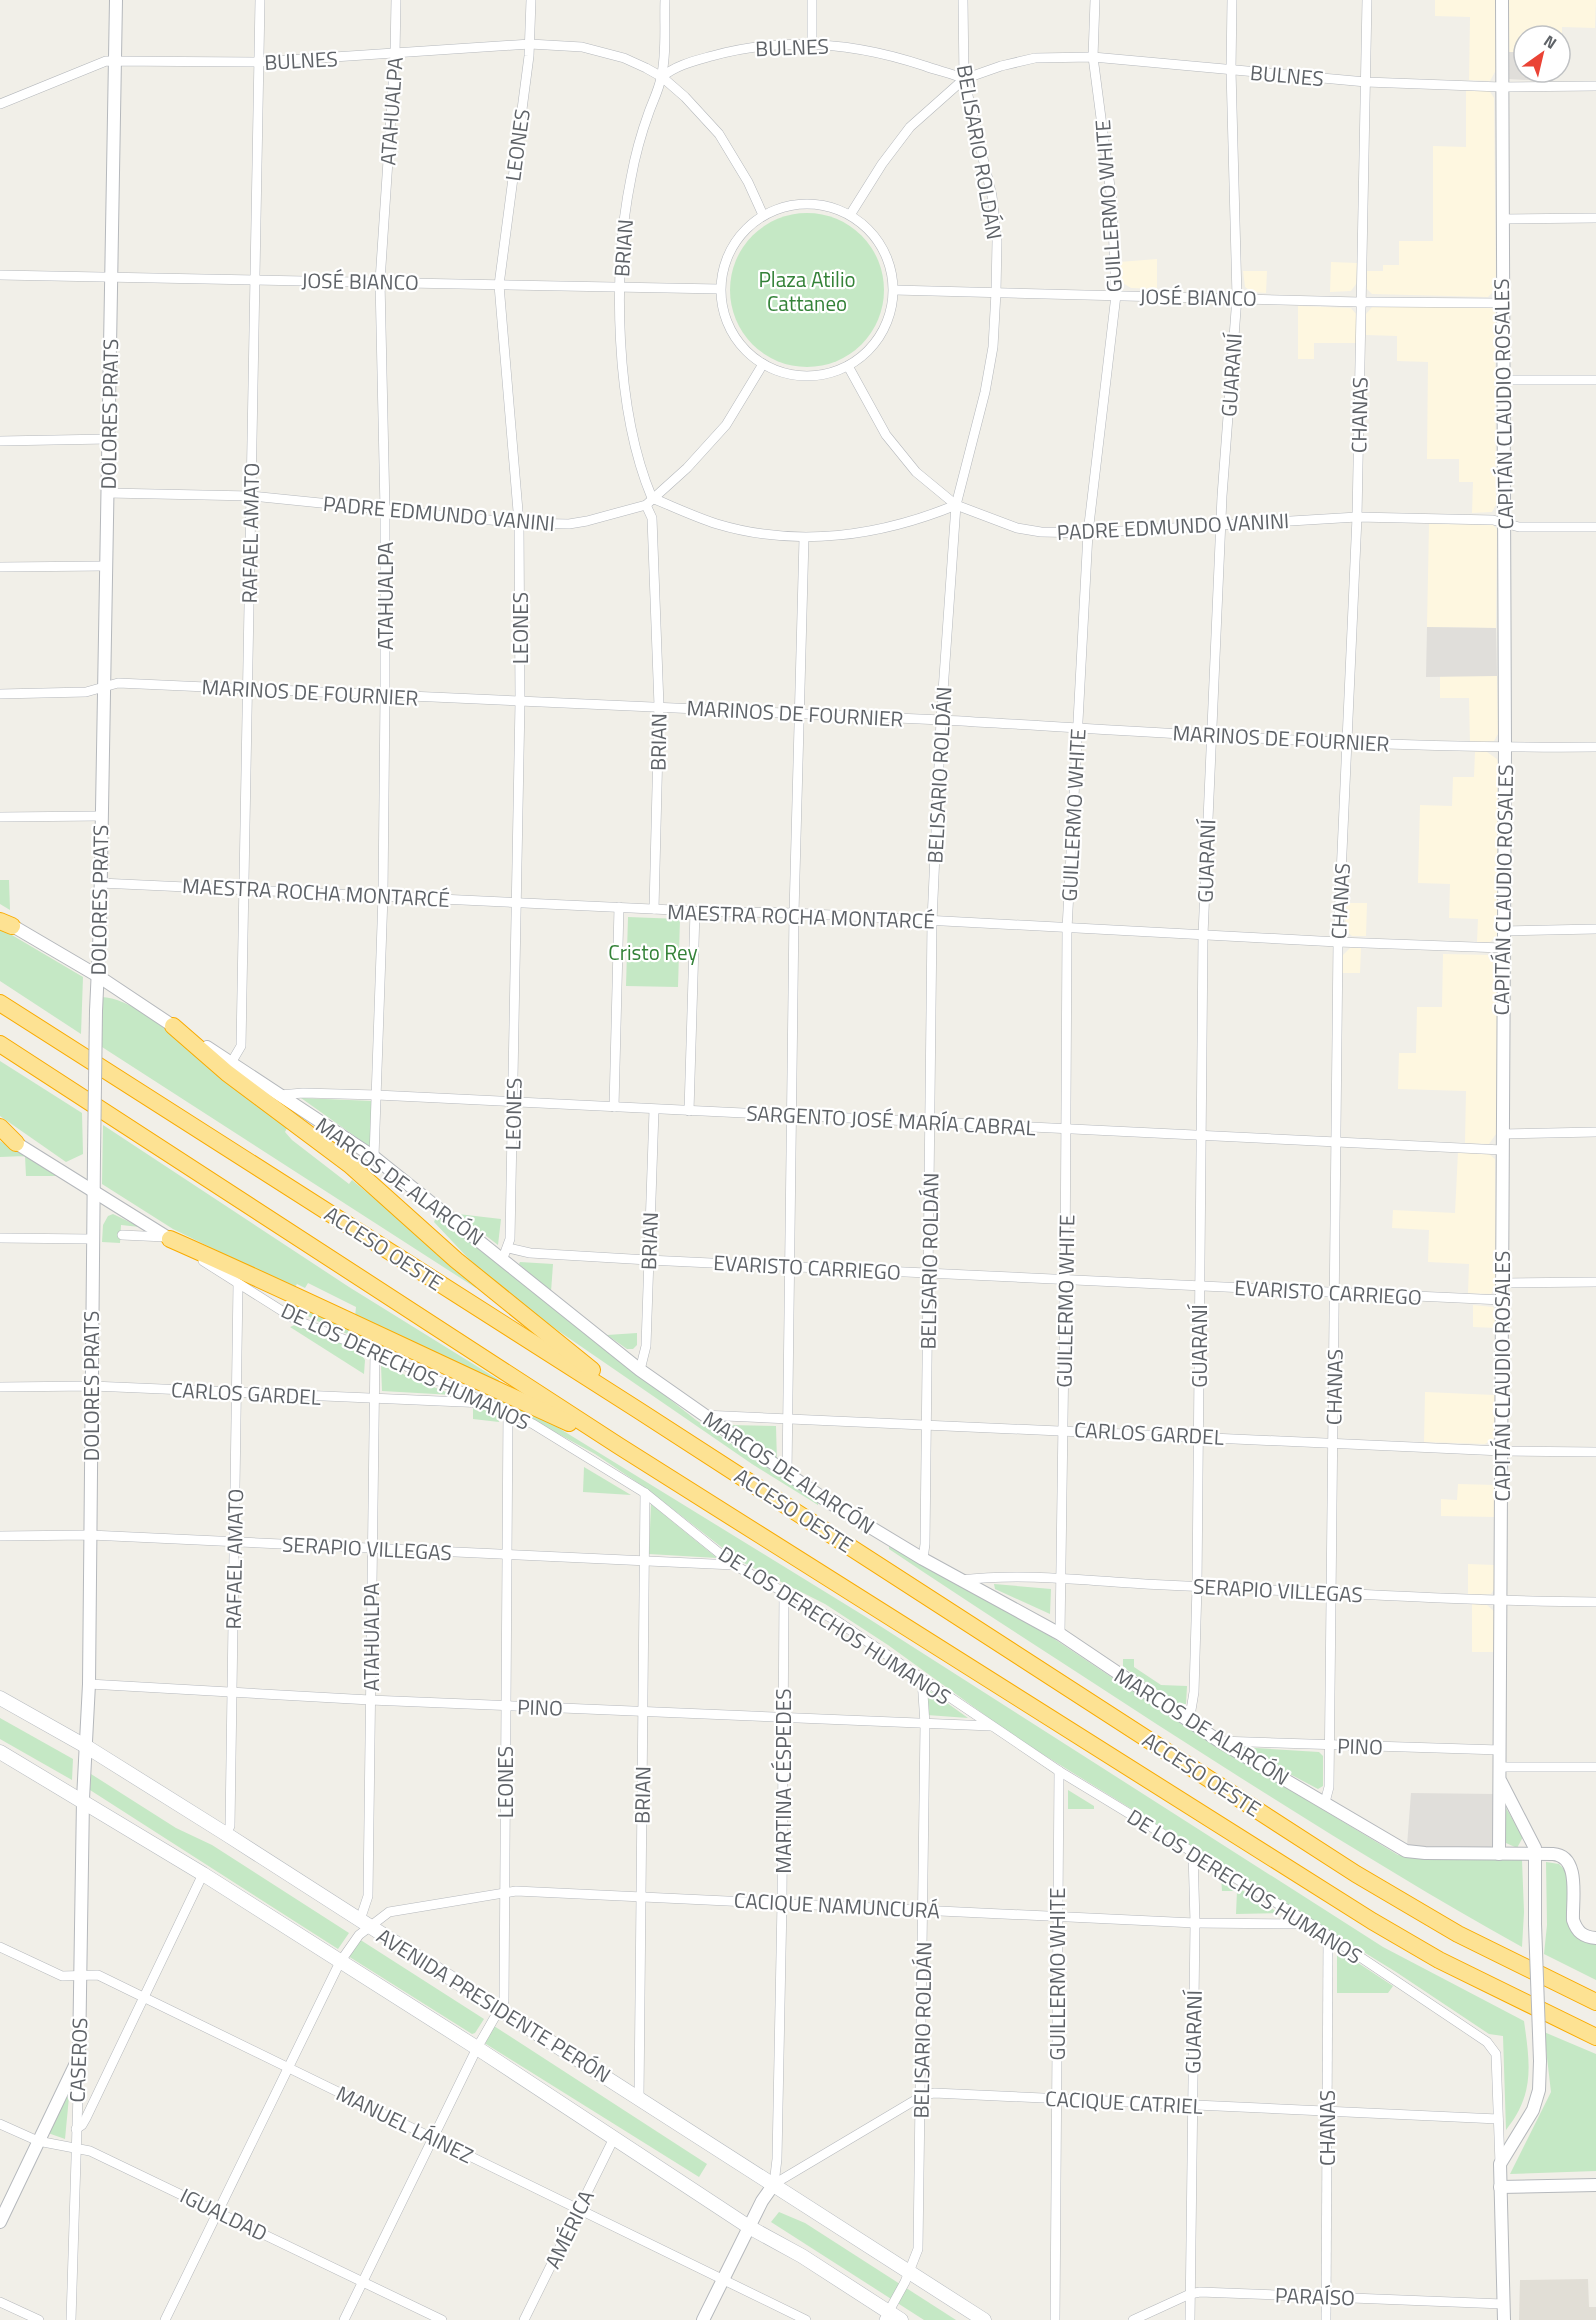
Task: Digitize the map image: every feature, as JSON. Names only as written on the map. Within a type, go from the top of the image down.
[{"type":"highway","name":"ACCESO OESTE","points":[[0,1003],[638,1410],[1356,1874],[1458,1934],[1596,2002]]},
{"type":"highway","points":[[173,1026],[227,1073],[350,1164],[456,1260],[638,1410]]},
{"type":"highway","name":"ACCESO OESTE","points":[[0,1044],[619,1446],[1372,1921],[1449,1966],[1596,2037]]},
{"type":"highway","points":[[0,1127],[16,1143]]},
{"type":"highway","points":[[168,1238],[307,1299],[430,1360],[619,1446]]},
{"type":"main road","name":"AVENIDA PRESIDENTE PERÓN","points":[[0,1698],[87,1748],[226,1834],[501,2008],[984,2320]]},
{"type":"main road","points":[[0,1752],[83,1799],[203,1874],[477,2048],[749,2227],[802,2256],[901,2320]]},
{"type":"street","name":"DOLORES PRATS","points":[[83,1799],[89,1683],[92,1239],[116,0]]},
{"type":"street","name":"RAFAEL AMATO","points":[[231,1063],[241,1046],[260,0]]},
{"type":"street","name":"ATAHUALPA","points":[[374,1157],[383,895],[385,695],[385,510],[380,281],[395,55],[396,0]]},
{"type":"street","name":"LEONES","points":[[505,1253],[513,1101],[520,702],[519,524],[499,285],[530,44],[531,0]]},
{"type":"street","name":"BRIAN","points":[[654,909],[659,706],[653,535],[649,502],[631,428],[623,358],[620,286],[621,238],[631,178],[644,128],[662,76],[665,0]]},
{"type":"street","points":[[812,0],[812,43]]},
{"type":"street","name":"BELISARIO ROLDÁN","points":[[923,1559],[927,1424],[932,921],[941,720],[956,505],[978,430],[993,346],[996,292],[997,241],[992,196],[964,79],[963,0]]},
{"type":"street","name":"GUILLERMO WHITE","points":[[1060,1634],[1067,929],[1088,533],[1116,295],[1112,202],[1093,57],[1095,0]]},
{"type":"street","name":"GUARANÍ","points":[[1189,1722],[1194,1692],[1197,1586],[1203,935],[1223,525],[1222,496],[1237,297],[1231,70],[1232,0]]},
{"type":"street","name":"CHANAS","points":[[1325,1802],[1329,1787],[1333,1592],[1338,942],[1349,741],[1357,517],[1367,0]]},
{"type":"street","name":"CAPITÁN CLAUDIO ROSALES","points":[[1499,1854],[1502,948],[1505,748],[1502,0]]},
{"type":"street","name":"BULNES","points":[[0,104],[90,66],[115,61],[259,62],[395,55],[530,44],[557,44],[603,51],[662,76],[677,67],[733,51],[770,45],[812,43],[877,52],[964,79],[1001,66],[1035,58],[1093,57],[1366,82],[1501,87],[1596,86]]},
{"type":"street","points":[[662,76],[704,116],[719,134],[748,182],[763,215]]},
{"type":"street","points":[[850,215],[882,164],[910,127],[964,79]]},
{"type":"street","points":[[807,204],[829,207],[850,215],[868,229],[882,247],[891,267],[894,290],[891,313],[882,334],[867,353],[848,366],[820,376],[790,375],[763,364],[740,345],[726,320],[720,289],[723,269],[731,248],[745,230],[763,215],[784,207],[807,204]]},
{"type":"street","points":[[1502,219],[1596,218]]},
{"type":"street","name":"JOSÉ BIANCO","points":[[0,275],[720,289]]},
{"type":"street","name":"JOSÉ BIANCO","points":[[894,290],[1237,297],[1360,302],[1502,303]]},
{"type":"street","points":[[763,364],[714,440],[649,502],[755,534],[804,538],[843,536],[870,531],[919,519],[956,505]]},
{"type":"street","name":"PADRE EDMUNDO VANINI","points":[[848,366],[886,435],[905,462],[956,505],[1017,528],[1041,532],[1088,533],[1357,517],[1493,520],[1519,527],[1596,527]]},
{"type":"street","points":[[1502,381],[1596,380]]},
{"type":"street","points":[[0,441],[108,439]]},
{"type":"street","name":"PADRE EDMUNDO VANINI","points":[[108,493],[251,496],[519,524],[569,524],[649,502]]},
{"type":"street","points":[[787,1474],[790,1115],[804,538]]},
{"type":"street","points":[[0,567],[106,566]]},
{"type":"street","name":"MARINOS DE FOURNIER","points":[[0,694],[86,692],[118,682],[1505,748],[1596,747]]},
{"type":"street","points":[[0,818],[101,816]]},
{"type":"street","name":"MAESTRA ROCHA MONTARCÉ","points":[[100,883],[245,888],[694,911],[794,913],[1067,929],[1502,948]]},
{"type":"street","points":[[614,1107],[619,907]]},
{"type":"street","points":[[689,1111],[694,911]]},
{"type":"street","name":"MARCOS DE ALARCÓN","points":[[4,922],[98,976],[374,1157],[505,1253],[584,1328],[639,1370],[787,1474],[923,1559],[1060,1634],[1220,1741],[1406,1851],[1557,1854],[1569,1862],[1572,1872],[1573,1920],[1580,1933],[1596,1938]]},
{"type":"street","points":[[1503,931],[1596,929]]},
{"type":"street","name":"SARGENTO JOSÉ MARÍA CABRAL","points":[[280,1095],[303,1093],[513,1101],[654,1110],[930,1121],[1502,1150]]},
{"type":"street","name":"BRIAN","points":[[639,1370],[646,1346],[654,1110]]},
{"type":"street","name":"DE LOS DERECHOS HUMANOS","points":[[0,1132],[298,1321],[508,1410],[645,1493],[735,1565],[837,1621],[1059,1771],[1311,1924],[1487,2042],[1495,2050],[1498,2118]]},
{"type":"street","points":[[1502,1134],[1596,1132]]},
{"type":"street","points":[[122,1235],[168,1238]]},
{"type":"street","points":[[0,1238],[92,1239]]},
{"type":"street","name":"EVARISTO CARRIEGO","points":[[505,1253],[1502,1300]]},
{"type":"street","points":[[1502,1282],[1596,1282]]},
{"type":"street","name":"RAFAEL AMATO","points":[[226,1834],[230,1826],[233,1693],[233,1540],[238,1284]]},
{"type":"street","name":"ATAHUALPA","points":[[365,1923],[368,1902],[375,1352]]},
{"type":"street","name":"CARLOS GARDEL","points":[[0,1387],[92,1386],[492,1403]]},
{"type":"street","name":"LEONES","points":[[501,2008],[504,2001],[508,1410]]},
{"type":"street","name":"CARLOS GARDEL","points":[[703,1415],[1063,1429],[1502,1451],[1596,1452]]},
{"type":"street","name":"BRIAN","points":[[639,2097],[645,1493]]},
{"type":"street","name":"SERAPIO VILLEGAS","points":[[0,1536],[90,1535],[233,1540],[371,1549],[735,1565]]},
{"type":"street","name":"SERAPIO VILLEGAS","points":[[961,1580],[981,1577],[1501,1601],[1596,1602]]},
{"type":"street","name":"MARTINA CÉSPEDES","points":[[774,2184],[777,2159],[782,1902],[784,1592]]},
{"type":"street","name":"BELISARIO ROLDÁN","points":[[888,2312],[918,2249],[922,2096],[924,1724],[922,1679]]},
{"type":"street","name":"PINO","points":[[89,1683],[370,1700],[991,1726]]},
{"type":"street","name":"PINO","points":[[1220,1741],[1500,1750]]},
{"type":"street","points":[[1501,1767],[1596,1767]]},
{"type":"street","name":"GUILLERMO WHITE","points":[[1055,2320],[1059,1771]]},
{"type":"street","name":"CAPITÁN CLAUDIO ROSALES","points":[[1500,2164],[1533,2110],[1539,2090],[1540,2061],[1535,1854],[1529,1833],[1501,1781]]},
{"type":"street","name":"CASEROS","points":[[71,2320],[81,1977],[83,1799]]},
{"type":"street","name":"GUARANÍ","points":[[1190,2320],[1195,1923],[1193,1852]]},
{"type":"street","points":[[76,2129],[86,2118],[203,1874]]},
{"type":"street","name":"CACIQUE NAMUNCURÁ","points":[[365,1923],[389,1912],[505,1892],[641,1895],[1195,1923],[1311,1924]]},
{"type":"street","points":[[165,2320],[340,1962],[365,1923]]},
{"type":"street","name":"CHANAS","points":[[1326,2320],[1328,1936]]},
{"type":"street","name":"MANUEL LÁINEZ","points":[[0,1947],[62,1976],[98,1975],[806,2320]]},
{"type":"street","points":[[344,2320],[477,2048],[501,2008]]},
{"type":"street","points":[[0,2222],[79,2057]]},
{"type":"street","name":"CACIQUE CATRIEL","points":[[774,2184],[922,2096],[934,2093],[1327,2113],[1498,2118]]},
{"type":"street","points":[[1498,2118],[1504,2320]]},
{"type":"street","name":"IGUALDAD","points":[[0,2124],[38,2141],[90,2151],[442,2320]]},
{"type":"street","name":"AMÉRICA","points":[[524,2320],[614,2138]]},
{"type":"street","points":[[703,2320],[749,2227],[774,2184]]},
{"type":"street","points":[[1500,2187],[1596,2185]]},
{"type":"street","name":"PARAÍSO","points":[[1133,2320],[1190,2294],[1326,2296],[1503,2304]]},
{"type":"street","points":[[0,2302],[39,2320]]},
{"type":"shaded area","points":[[1435,0],[1496,0],[1496,70],[1490,81],[1469,80],[1470,17],[1435,16]]},
{"type":"shaded area","points":[[1505,0],[1596,0],[1595,28],[1572,27],[1572,24],[1512,24],[1512,52],[1505,52]]},
{"type":"shaded area","points":[[1505,52],[1512,52],[1512,79],[1509,79]]},
{"type":"shaded area","points":[[1466,90],[1489,90],[1494,98],[1496,289],[1488,297],[1372,294],[1367,289],[1367,271],[1383,271],[1383,265],[1399,265],[1399,241],[1433,241],[1433,146],[1466,147]]},
{"type":"shaded area","points":[[1157,259],[1157,289],[1131,288],[1121,282],[1119,262]]},
{"type":"shaded area","points":[[1331,262],[1357,263],[1356,284],[1351,291],[1330,292]]},
{"type":"shaded area","points":[[1243,271],[1267,271],[1266,293],[1252,292],[1245,287]]},
{"type":"shaded area","points":[[1298,306],[1351,308],[1357,315],[1357,343],[1314,343],[1314,359],[1298,359]]},
{"type":"shaded area","points":[[1372,307],[1490,307],[1495,310],[1496,505],[1492,512],[1472,513],[1473,482],[1459,482],[1459,459],[1427,459],[1428,362],[1397,361],[1397,336],[1366,335],[1366,314]]},
{"type":"shaded area","points":[[1429,524],[1493,525],[1497,529],[1496,628],[1427,627]]},
{"type":"shaded area","points":[[1427,627],[1496,628],[1497,676],[1426,677]]},
{"type":"shaded area","points":[[1440,676],[1497,676],[1498,734],[1494,741],[1470,743],[1469,698],[1440,698]]},
{"type":"shaded area","points":[[1475,752],[1487,752],[1497,759],[1498,763],[1497,936],[1490,942],[1477,942],[1478,919],[1449,918],[1450,884],[1418,883],[1420,805],[1452,806],[1453,777],[1474,777]]},
{"type":"shaded area","points":[[1345,903],[1367,903],[1366,936],[1352,936],[1346,931]]},
{"type":"shaded area","points":[[1350,948],[1361,948],[1360,973],[1342,973],[1342,956]]},
{"type":"shaded area","points":[[1443,954],[1491,955],[1498,962],[1496,1134],[1489,1144],[1465,1143],[1466,1091],[1398,1089],[1399,1053],[1416,1053],[1417,1007],[1442,1007]]},
{"type":"shaded area","points":[[1458,1152],[1488,1153],[1495,1159],[1496,1287],[1491,1294],[1468,1293],[1469,1264],[1428,1262],[1429,1230],[1392,1228],[1393,1210],[1455,1213]]},
{"type":"shaded area","points":[[1473,1305],[1493,1307],[1496,1313],[1496,1328],[1473,1327]]},
{"type":"shaded area","points":[[1425,1392],[1495,1395],[1496,1435],[1485,1444],[1424,1442]]},
{"type":"shaded area","points":[[1458,1484],[1496,1485],[1495,1517],[1441,1516],[1441,1499],[1457,1500]]},
{"type":"shaded area","points":[[1468,1564],[1495,1565],[1495,1588],[1491,1594],[1468,1595]]},
{"type":"shaded area","points":[[1472,1604],[1487,1605],[1494,1611],[1495,1652],[1472,1652]]},
{"type":"shaded area","points":[[1411,1793],[1495,1794],[1494,1845],[1489,1848],[1407,1846]]},
{"type":"shaded area","points":[[1588,2279],[1589,2307],[1596,2307],[1596,2320],[1519,2320],[1520,2280]]},
{"type":"green space","name":"Plaza Atilio Cattaneo","points":[[807,213],[836,219],[850,226],[861,236],[871,247],[878,261],[884,290],[878,319],[871,333],[861,344],[850,354],[836,361],[807,367],[778,361],[764,354],[753,344],[743,333],[736,319],[730,290],[736,261],[743,247],[753,236],[764,226],[778,219]]},
{"type":"green space","points":[[0,880],[9,880],[10,910],[0,904]]},
{"type":"green space","name":"Cristo Rey","points":[[628,917],[680,919],[678,987],[626,986]]},
{"type":"green space","points":[[0,928],[83,977],[81,1034],[0,981]]},
{"type":"green space","points":[[101,997],[120,1001],[143,1013],[197,1050],[288,1126],[285,1132],[292,1140],[349,1184],[352,1180],[477,1284],[476,1288],[102,1047]]},
{"type":"green space","points":[[0,1061],[82,1113],[83,1154],[66,1162],[0,1116]]},
{"type":"green space","points":[[301,1098],[373,1101],[370,1147]]},
{"type":"green space","points":[[103,1125],[349,1287],[499,1380],[498,1383],[355,1317],[356,1307],[308,1283],[305,1288],[297,1284],[294,1288],[173,1229],[102,1184]]},
{"type":"green space","points":[[0,1141],[24,1156],[0,1157]]},
{"type":"green space","points":[[25,1156],[57,1176],[26,1176]]},
{"type":"green space","points":[[113,1214],[140,1227],[121,1225],[120,1243],[102,1242],[103,1225],[108,1216]]},
{"type":"green space","points":[[458,1214],[501,1219],[498,1245]]},
{"type":"green space","points":[[437,1215],[696,1420],[818,1502],[818,1505],[752,1464],[528,1310],[483,1274],[434,1222]]},
{"type":"green space","points":[[520,1262],[553,1264],[551,1292],[519,1264]]},
{"type":"green space","points":[[286,1302],[350,1325],[544,1419],[866,1617],[1383,1947],[1524,2021],[1529,2065],[1528,2078],[1522,2104],[1515,2117],[1506,2130],[1503,2036],[1489,2034],[1396,1972],[1018,1739],[888,1645],[825,1604],[738,1560],[647,1489],[595,1454],[495,1399],[415,1360],[327,1326],[285,1304]]},
{"type":"green space","points":[[297,1324],[359,1351],[365,1360],[364,1374],[290,1327]]},
{"type":"green space","points":[[637,1333],[637,1345],[633,1349],[627,1349],[607,1335]]},
{"type":"green space","points":[[381,1365],[453,1395],[382,1391]]},
{"type":"green space","points":[[473,1407],[489,1409],[498,1415],[499,1422],[473,1419]]},
{"type":"green space","points":[[730,1425],[776,1426],[777,1463]]},
{"type":"green space","points":[[584,1467],[631,1495],[583,1492]]},
{"type":"green space","points":[[651,1504],[717,1558],[649,1554]]},
{"type":"green space","points":[[889,1546],[1050,1636],[1183,1725],[1398,1855],[1430,1859],[1522,1860],[1524,1912],[1522,1947],[1384,1867],[1158,1725],[956,1594],[889,1549]]},
{"type":"green space","points":[[994,1584],[1051,1589],[1050,1614],[995,1589]]},
{"type":"green space","points":[[1123,1659],[1134,1659],[1134,1667],[1161,1685],[1187,1686],[1186,1704],[1179,1705],[1123,1667]]},
{"type":"green space","points":[[929,1690],[968,1718],[927,1715]]},
{"type":"green space","points":[[0,1718],[73,1759],[72,1780],[0,1739]]},
{"type":"green space","points":[[1239,1747],[1319,1752],[1323,1756],[1323,1786],[1318,1789]]},
{"type":"green space","points":[[91,1774],[176,1828],[212,1845],[349,1933],[338,1949],[90,1790]]},
{"type":"green space","points":[[1068,1790],[1094,1806],[1094,1809],[1068,1809]]},
{"type":"green space","points":[[1506,1808],[1523,1837],[1517,1848],[1506,1843]]},
{"type":"green space","points":[[1546,1862],[1559,1864],[1567,1872],[1567,1916],[1596,1942],[1596,1980],[1544,1954],[1547,1925]]},
{"type":"green space","points":[[1221,1877],[1279,1913],[1236,1914],[1237,1891],[1222,1891]]},
{"type":"green space","points":[[359,1939],[484,2019],[475,2033],[472,2034],[348,1956]]},
{"type":"green space","points":[[1337,1949],[1393,1986],[1388,1993],[1337,1993]]},
{"type":"green space","points":[[494,2026],[707,2164],[699,2177],[483,2042]]},
{"type":"green space","points":[[1544,2032],[1596,2054],[1596,2171],[1510,2174],[1551,2092]]},
{"type":"green space","points":[[66,2097],[69,2097],[65,2139],[48,2133]]},
{"type":"green space","points":[[779,2212],[805,2223],[956,2320],[924,2320],[771,2222]]}]
